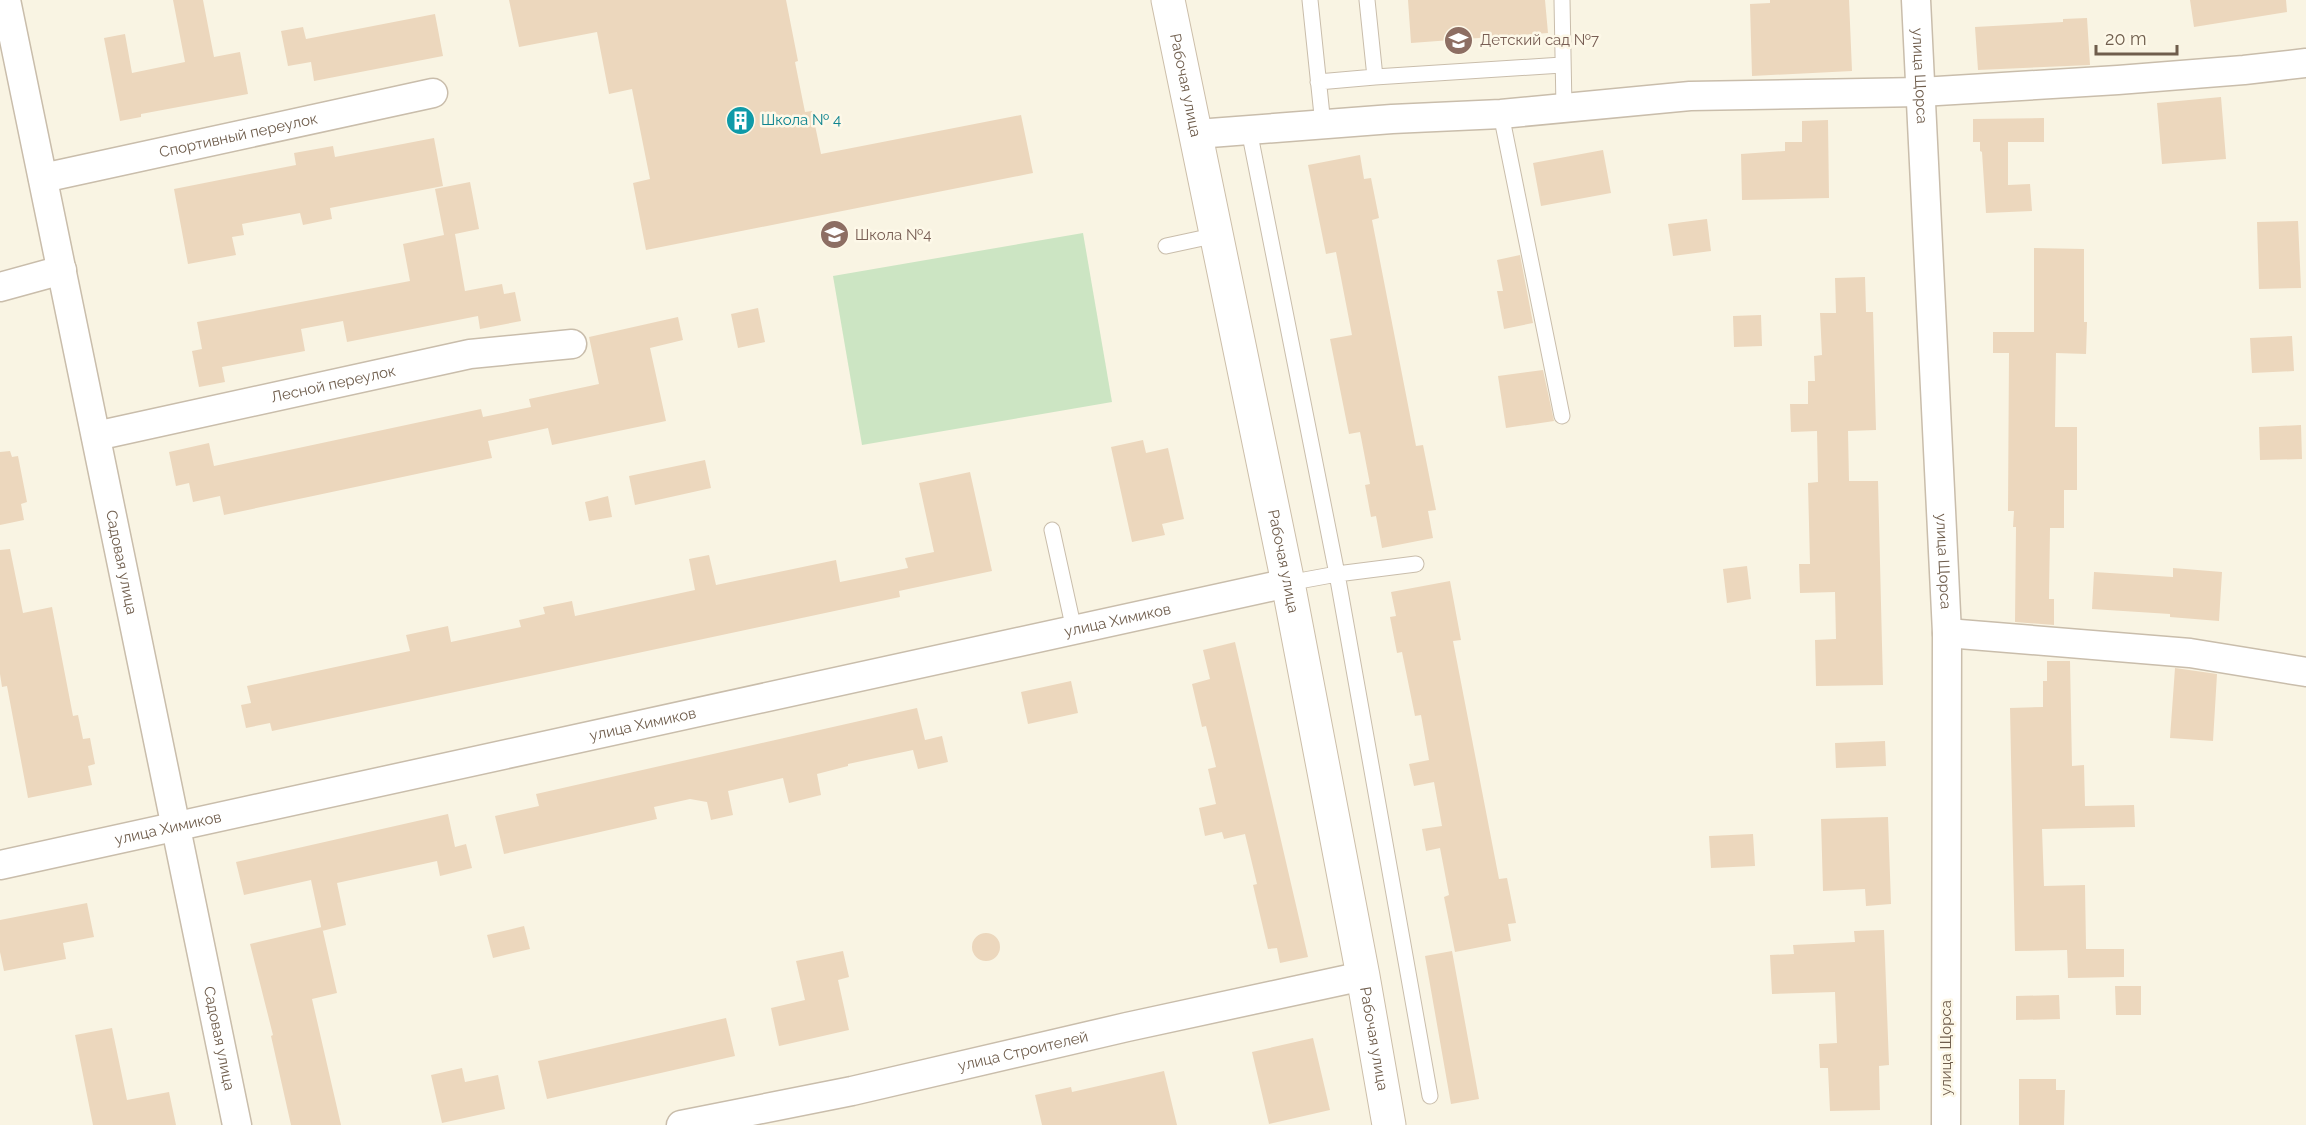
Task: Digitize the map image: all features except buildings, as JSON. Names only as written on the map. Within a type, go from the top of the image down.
[{"type":"main road","name":"Рабочая улица","points":[[1168,0],[1288,583],[1389,1125]]},
{"type":"street","name":"Садовая улица","points":[[6,0],[237,1125]]},
{"type":"street","name":"улица Щорса","points":[[1916,0],[1947,633],[1946,1125]]},
{"type":"street","points":[[1197,134],[1392,118],[1501,114],[1690,96],[1921,92],[2153,77],[2306,63]]},
{"type":"street","name":"Спортивный переулок","points":[[43,178],[433,93]]},
{"type":"street","points":[[0,287],[62,270]]},
{"type":"street","name":"Лесной переулок","points":[[96,436],[470,354],[572,344]]},
{"type":"street","name":"улица Химиков","points":[[0,866],[1288,583]]},
{"type":"street","points":[[1947,633],[2190,653],[2306,672]]},
{"type":"street","name":"улица Строителей","points":[[681,1125],[852,1091],[1127,1027],[1363,976]]},
{"type":"lane","points":[[1310,0],[1323,125]]},
{"type":"lane","points":[[1367,0],[1375,77]]},
{"type":"lane","points":[[1562,0],[1564,108]]},
{"type":"lane","points":[[1318,82],[1562,65]]},
{"type":"lane","points":[[1501,114],[1562,416]]},
{"type":"lane","points":[[1249,130],[1337,574],[1430,1096]]},
{"type":"lane","points":[[1166,246],[1217,235]]},
{"type":"lane","points":[[1052,530],[1074,630]]},
{"type":"lane","points":[[1288,583],[1416,564]]},
{"type":"green space","points":[[1083,233],[1112,402],[862,445],[833,276]]},
{"type":"place","name":"Детский сад №7","points":[[1459,40]]},
{"type":"place","name":"Школа № 4","points":[[740,120]]},
{"type":"place","name":"Школа №4","points":[[834,235]]}]
